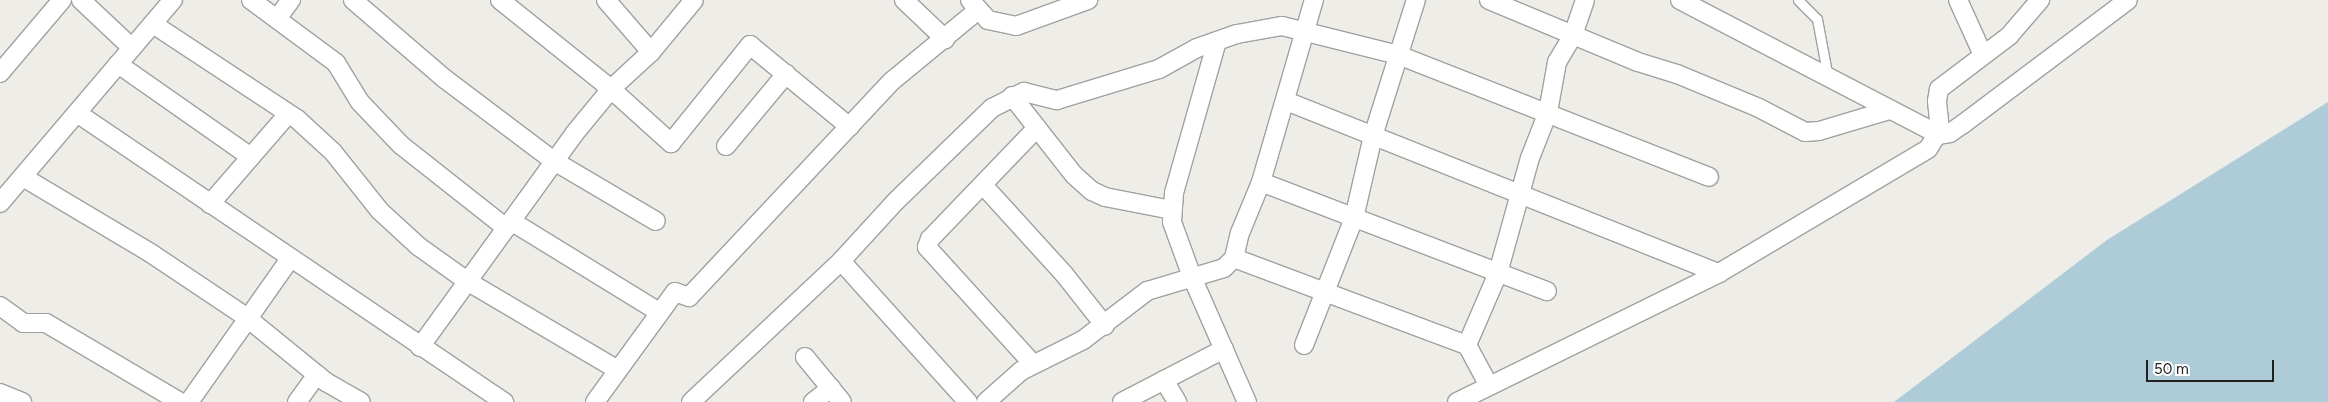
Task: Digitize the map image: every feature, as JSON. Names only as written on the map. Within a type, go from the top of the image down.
[{"type":"street","points":[[0,73],[62,0]]},
{"type":"street","points":[[81,0],[132,48]]},
{"type":"street","points":[[0,203],[173,0]]},
{"type":"street","points":[[251,0],[336,63],[360,102],[402,145],[509,224],[659,312]]},
{"type":"street","points":[[277,19],[291,0]]},
{"type":"street","points":[[353,0],[452,85],[554,161],[656,222]]},
{"type":"street","points":[[500,0],[611,88],[671,143],[750,44],[850,126]]},
{"type":"street","points":[[606,0],[651,52]]},
{"type":"street","points":[[420,347],[554,161],[611,88],[651,52],[694,0]]},
{"type":"street","points":[[904,0],[944,39]]},
{"type":"street","points":[[595,402],[675,292],[690,297],[892,81],[944,39],[974,6],[988,20],[1016,26],[1088,0]]},
{"type":"street","points":[[986,402],[1033,364],[1105,326],[1147,291],[1224,268],[1234,258],[1240,233],[1261,182],[1314,0]]},
{"type":"street","points":[[1304,345],[1354,218],[1373,136],[1416,0]]},
{"type":"street","points":[[1467,345],[1498,273],[1530,158],[1548,112],[1557,62],[1573,35],[1585,0]]},
{"type":"street","points":[[1680,0],[1939,135],[1950,133],[1964,124],[2128,0]]},
{"type":"street","points":[[1958,0],[1983,55]]},
{"type":"street","points":[[1457,402],[1488,384],[1719,273],[1928,149],[1939,135],[1939,89],[2020,26],[2040,0]]},
{"type":"street","points":[[1497,2],[1573,35],[1750,104],[1805,132],[1819,131],[1888,110]]},
{"type":"street","points":[[153,24],[288,114],[333,152],[380,211],[418,246],[467,281],[618,370]]},
{"type":"street","points":[[691,402],[842,261],[957,140],[992,108],[1012,96],[1024,92],[1057,100],[1158,68],[1217,41],[1282,26],[1305,30],[1398,55],[1548,112],[1710,177]]},
{"type":"street","points":[[1217,41],[1172,210],[1176,238],[1247,402]]},
{"type":"street","points":[[118,64],[251,157]]},
{"type":"street","points":[[726,146],[786,74]]},
{"type":"street","points":[[1012,96],[1082,184],[1092,192],[1106,197],[1172,210]]},
{"type":"street","points":[[1286,101],[1719,273]]},
{"type":"street","points":[[77,113],[420,347],[504,402]]},
{"type":"street","points":[[210,204],[288,114]]},
{"type":"street","points":[[1033,364],[927,246],[1037,128]]},
{"type":"street","points":[[22,177],[109,226],[246,318],[317,374],[361,402]]},
{"type":"street","points":[[1261,182],[1547,291]]},
{"type":"street","points":[[983,184],[1064,274],[1105,326]]},
{"type":"street","points":[[189,402],[246,318],[290,258]]},
{"type":"street","points":[[1234,258],[1323,294],[1467,345],[1488,384]]},
{"type":"street","points":[[842,261],[968,402]]},
{"type":"street","points":[[0,306],[23,323],[46,323],[180,402]]},
{"type":"street","points":[[1122,402],[1224,349]]},
{"type":"street","points":[[805,356],[842,402]]},
{"type":"street","points":[[297,402],[317,374]]},
{"type":"street","points":[[1164,380],[1178,402]]},
{"type":"street","points":[[813,402],[831,388]]},
{"type":"street","points":[[0,393],[22,402]]},
{"type":"lane","points":[[1798,0],[1817,19],[1828,78]]},
{"type":"water","points":[[2328,102],[2328,402],[1894,402],[2107,240]]}]
